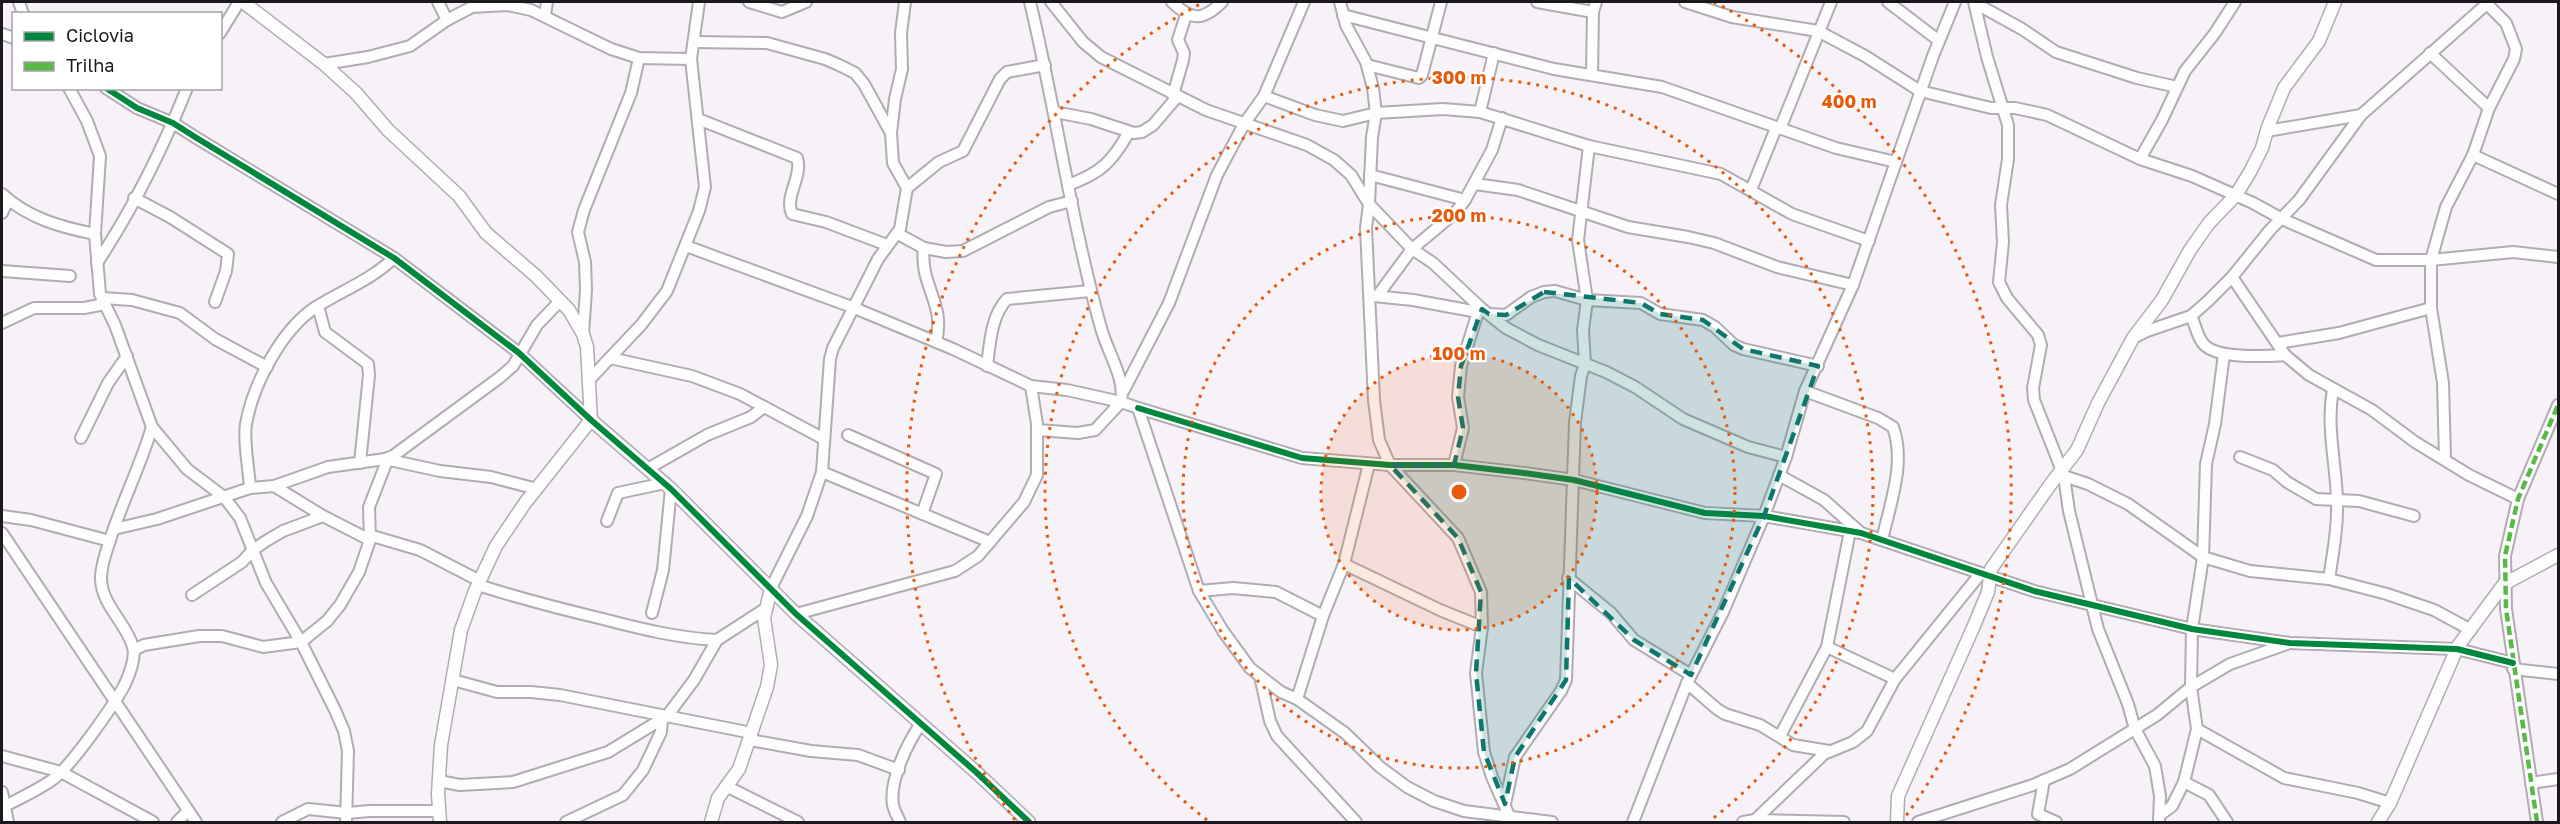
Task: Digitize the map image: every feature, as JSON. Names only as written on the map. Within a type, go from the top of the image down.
[{"type":"street","points":[[222,30],[241,2],[324,64],[356,93],[396,137],[459,196],[486,233],[569,310],[583,334],[587,347],[590,379],[591,420],[496,546],[461,630],[441,745],[438,781],[439,817],[370,811],[347,818],[308,809],[282,822]]},
{"type":"street","points":[[438,2],[447,20]]},
{"type":"street","points":[[545,15],[547,2]]},
{"type":"street","points":[[590,379],[649,316],[667,291],[672,274],[686,246],[705,187],[691,59],[699,2]]},
{"type":"street","points":[[749,2],[782,12],[806,2]]},
{"type":"street","points":[[905,2],[901,33],[902,69],[895,99],[891,133],[893,163],[907,188]]},
{"type":"street","points":[[1030,2],[1055,112],[1090,291],[1105,344],[1124,390]]},
{"type":"street","points":[[1051,2],[1083,42],[1101,57],[1175,96],[1244,124],[1307,145],[1334,160],[1351,175],[1369,204],[1412,249],[1449,277],[1483,312],[1506,328],[1538,345],[1635,387],[1683,419],[1748,447],[1786,457]]},
{"type":"street","points":[[1172,2],[1186,15],[1200,17],[1209,14],[1222,2]]},
{"type":"street","points":[[1037,430],[1077,433],[1095,430],[1121,402],[1124,390],[1169,303],[1217,175],[1244,124],[1264,96],[1304,2]]},
{"type":"street","points":[[1340,2],[1346,25],[1367,65],[1376,113],[1372,137],[1366,228],[1374,296],[1379,440],[1390,465],[1458,538],[1480,592],[1482,627],[1476,673],[1484,752],[1510,819]]},
{"type":"street","points":[[1367,65],[1419,78],[1422,75],[1441,2]]},
{"type":"street","points":[[1537,2],[1594,7],[1592,75]]},
{"type":"street","points":[[1685,2],[1732,17],[1818,32],[1865,56],[1920,91],[2003,109],[2015,108],[2047,115],[2140,159],[2192,176],[2236,195],[2282,219],[2376,260],[2431,260],[2513,252],[2559,257]]},
{"type":"street","points":[[1751,190],[1831,2]]},
{"type":"street","points":[[1888,2],[1938,40]]},
{"type":"street","points":[[1634,822],[1689,679],[1723,612],[1764,516],[1786,457],[1805,391],[1853,285],[1938,40],[1956,2]]},
{"type":"street","points":[[1975,2],[2056,52],[2147,81],[2178,87]]},
{"type":"street","points":[[1975,2],[1987,57],[2007,125],[2008,159],[2001,205],[2004,242],[1999,282],[2007,298],[2038,335],[2041,345],[2033,388],[2034,400],[2063,472],[2072,522],[2098,629],[2128,704],[2135,729],[2155,766],[2160,796],[2159,819]]},
{"type":"street","points":[[2140,159],[2190,63],[2205,47],[2235,2]]},
{"type":"street","points":[[1755,820],[1776,802],[1812,764],[1830,751],[1852,742],[1867,731],[1895,680],[1985,575],[2063,472],[2077,450],[2098,403],[2133,338],[2162,300],[2209,223],[2236,195],[2262,148],[2284,88],[2319,41],[2335,2]]},
{"type":"street","points":[[2133,338],[2191,316],[2232,277],[2299,200],[2361,115],[2487,2],[2506,23],[2516,49],[2514,59],[2488,108],[2473,155],[2446,207],[2431,260],[2431,308],[2443,383],[2445,459]]},
{"type":"street","points":[[324,64],[368,57],[410,46],[447,20],[472,7],[507,5],[545,15],[611,49],[639,58],[691,59]]},
{"type":"street","points":[[1055,112],[1091,119],[1129,132],[1142,132],[1153,125],[1175,96],[1184,53],[1178,39],[1186,15]]},
{"type":"street","points":[[1343,15],[1554,69],[1662,87],[1836,148],[1896,162]]},
{"type":"street","points":[[694,42],[767,43],[839,65],[855,73],[864,84],[891,133]]},
{"type":"street","points":[[1480,112],[1494,53]]},
{"type":"street","points":[[2430,53],[2488,108]]},
{"type":"street","points":[[583,334],[585,262],[578,232],[589,198],[631,93],[639,58]]},
{"type":"street","points":[[711,822],[718,798],[739,769],[767,687],[771,665],[764,618],[771,588],[807,516],[822,472],[832,348],[887,245],[898,234],[907,188],[939,162],[963,151],[1000,79],[1007,72],[1045,65]]},
{"type":"street","points":[[70,90],[87,121],[100,156],[95,234],[103,301],[127,356],[152,427],[187,469],[224,497],[240,518],[266,583],[301,642],[344,731],[348,751],[347,818]]},
{"type":"street","points":[[109,90],[137,108],[173,123],[394,258],[519,353],[591,420],[668,486],[758,579],[771,588],[796,614],[1029,822]]},
{"type":"street","points":[[97,263],[112,240],[173,123],[186,90]]},
{"type":"street","points":[[1264,96],[1315,115],[1343,121],[1376,113],[1443,110],[1480,112],[1589,146],[1721,174],[1792,214],[1869,241]]},
{"type":"street","points":[[2267,131],[2361,115]]},
{"type":"street","points":[[1374,296],[1412,249],[1455,213],[1465,200],[1492,150],[1502,118]]},
{"type":"street","points":[[698,119],[797,158],[800,167],[790,199],[789,207],[792,214],[826,222],[887,245]]},
{"type":"street","points":[[1068,185],[1091,177],[1103,168],[1129,132]]},
{"type":"street","points":[[1505,804],[1515,757],[1561,691],[1566,680],[1575,422],[1581,376],[1585,364],[1583,330],[1587,300],[1578,255],[1589,146]]},
{"type":"street","points":[[2473,155],[2559,194]]},
{"type":"street","points":[[1370,175],[1465,200]]},
{"type":"street","points":[[1475,184],[1518,190],[1628,227],[1714,243],[1776,267],[1853,285]]},
{"type":"street","points":[[2,213],[5,197],[42,220],[95,234]]},
{"type":"street","points":[[134,198],[170,217],[228,254],[226,272],[215,302]]},
{"type":"street","points":[[898,234],[924,248],[946,252],[963,250],[1048,207],[1071,201]]},
{"type":"street","points":[[686,246],[852,307],[936,342],[1031,386],[1067,390],[1121,402],[1302,458],[1390,465],[1454,465],[1574,480],[1705,513],[1764,516],[1855,532],[2034,591],[2192,629],[2290,642],[2457,649],[2513,666],[2559,674]]},
{"type":"street","points":[[924,248],[924,275],[939,314],[936,342]]},
{"type":"street","points":[[250,488],[246,426],[251,405],[267,367],[290,330],[318,306],[380,272],[394,258]]},
{"type":"street","points":[[2,271],[70,276]]},
{"type":"street","points":[[2232,277],[2285,355],[2309,375],[2372,410],[2415,442],[2469,475],[2518,499]]},
{"type":"street","points":[[987,366],[992,330],[1000,306],[1007,299],[1090,291]]},
{"type":"street","points":[[1374,296],[1506,315],[1531,297],[1544,291],[1555,291],[1587,300],[1641,303],[1660,314],[1703,320],[1715,327],[1734,345],[1743,349],[1818,366]]},
{"type":"street","points":[[2,323],[34,308],[84,308],[103,301],[132,300],[180,314],[215,339],[267,367]]},
{"type":"street","points":[[134,650],[144,645],[199,636],[222,636],[263,647],[301,642],[327,621],[348,593],[359,572],[370,538],[369,507],[386,460],[513,366],[537,325],[560,301]]},
{"type":"street","points":[[318,306],[326,332],[368,364],[369,375],[360,463]]},
{"type":"street","points":[[2278,343],[2339,333],[2431,308]]},
{"type":"street","points":[[1454,465],[1463,428],[1458,397],[1461,366],[1483,312]]},
{"type":"street","points":[[2191,316],[2202,342],[2213,350],[2224,354],[2285,355]]},
{"type":"street","points":[[2159,819],[2172,806],[2184,782],[2197,729],[2191,687],[2192,629],[2202,557],[2206,464],[2217,408],[2224,354]]},
{"type":"street","points":[[81,438],[108,384],[127,356]]},
{"type":"street","points":[[610,358],[692,376],[740,394],[824,439]]},
{"type":"street","points":[[796,614],[955,571],[978,556],[1024,502],[1034,485],[1037,430],[1031,386]]},
{"type":"street","points":[[2329,579],[2337,500],[2330,410],[2333,389]]},
{"type":"street","points":[[1805,391],[1878,418],[1893,427],[1898,445],[1894,495],[1882,540]]},
{"type":"street","points":[[2537,822],[2513,666],[2504,584],[2505,556],[2518,499],[2554,424],[2559,405]]},
{"type":"street","points":[[648,468],[708,435],[751,417],[764,407]]},
{"type":"street","points":[[1138,408],[1199,591],[1223,631],[1250,668],[1281,692],[1298,699],[1346,734],[1380,767],[1407,787],[1434,801],[1464,810],[1510,819],[1552,822]]},
{"type":"street","points":[[2,792],[5,816],[53,780],[115,700],[130,671],[134,650],[129,637],[104,597],[101,578],[123,500],[139,469],[152,427]]},
{"type":"street","points":[[848,435],[936,474],[922,514]]},
{"type":"street","points":[[2240,457],[2273,470],[2306,495],[2322,500],[2359,501],[2414,516]]},
{"type":"street","points":[[114,529],[157,519],[250,488],[274,486],[328,467],[386,460],[441,471],[491,477],[537,489]]},
{"type":"street","points":[[1298,699],[1323,616],[1344,564],[1369,464]]},
{"type":"street","points":[[822,472],[990,542]]},
{"type":"street","points":[[2063,472],[2128,504],[2202,557],[2250,572],[2329,579],[2410,601],[2471,630]]},
{"type":"street","points":[[1779,474],[1824,500],[1855,532]]},
{"type":"street","points":[[274,486],[323,516],[370,538],[420,550],[479,583],[529,601],[630,626],[688,638],[717,640]]},
{"type":"street","points":[[607,521],[618,493],[668,486]]},
{"type":"street","points":[[652,614],[663,570],[668,486]]},
{"type":"street","points":[[2,516],[31,520],[110,541]]},
{"type":"street","points":[[192,595],[283,531],[323,516]]},
{"type":"street","points":[[1780,736],[1827,647],[1855,532]]},
{"type":"street","points":[[2,533],[196,822]]},
{"type":"street","points":[[2378,822],[2390,803],[2457,649],[2504,584],[2559,555]]},
{"type":"street","points":[[1344,564],[1440,610],[1482,627]]},
{"type":"street","points":[[1897,822],[1898,796],[1988,592],[1985,575]]},
{"type":"street","points":[[1568,578],[1611,614],[1634,640],[1689,679],[1717,710],[1760,725],[1792,745],[1830,751]]},
{"type":"street","points":[[1199,591],[1258,588],[1276,592],[1323,616]]},
{"type":"street","points":[[566,822],[623,795],[643,770],[665,718],[694,680],[717,640],[765,609]]},
{"type":"street","points":[[1918,822],[2044,780],[2070,768],[2157,715],[2191,687],[2230,664],[2290,642]]},
{"type":"street","points":[[1827,647],[1895,680]]},
{"type":"street","points":[[1260,676],[1266,704],[1277,736],[1356,822]]},
{"type":"street","points":[[453,680],[497,692],[560,695],[811,751],[858,754],[899,770]]},
{"type":"street","points":[[1266,704],[1281,692]]},
{"type":"street","points":[[438,781],[460,785],[513,782],[608,752],[665,718]]},
{"type":"street","points":[[900,822],[893,807],[893,795],[909,741],[920,725]]},
{"type":"street","points":[[2197,729],[2284,778],[2358,793],[2390,803]]},
{"type":"street","points":[[2,756],[60,772],[153,822]]},
{"type":"street","points":[[2531,783],[2559,779]]},
{"type":"street","points":[[2044,780],[2038,814],[2055,822]]},
{"type":"street","points":[[2184,782],[2209,795],[2228,822]]},
{"type":"street","points":[[726,786],[798,822]]},
{"type":"street","points":[[177,822],[188,811]]},
{"type":"street","points":[[1743,822],[1755,820],[1844,822]]},
{"type":"highlighted area","points":[[1544,292],[1641,303],[1660,314],[1703,320],[1743,349],[1818,366],[1764,516],[1691,675],[1634,640],[1569,578],[1566,680],[1515,757],[1505,804],[1484,752],[1476,673],[1481,592],[1458,538],[1390,465],[1454,465],[1463,428],[1458,397],[1461,366],[1482,309],[1489,314],[1506,315]]},
{"type":"marked path","points":[[2537,822],[2506,609],[2505,556],[2518,499],[2558,405]]},
{"type":"cycle path","points":[[109,90],[137,108],[173,123],[394,258],[519,353],[591,420],[671,489],[796,614],[976,772],[1029,822]]},
{"type":"cycle path","points":[[1138,408],[1302,458],[1390,465],[1454,465],[1524,473],[1574,480],[1705,513],[1764,516],[1861,533],[2034,591],[2192,629],[2290,643],[2457,649],[2513,663]]}]
